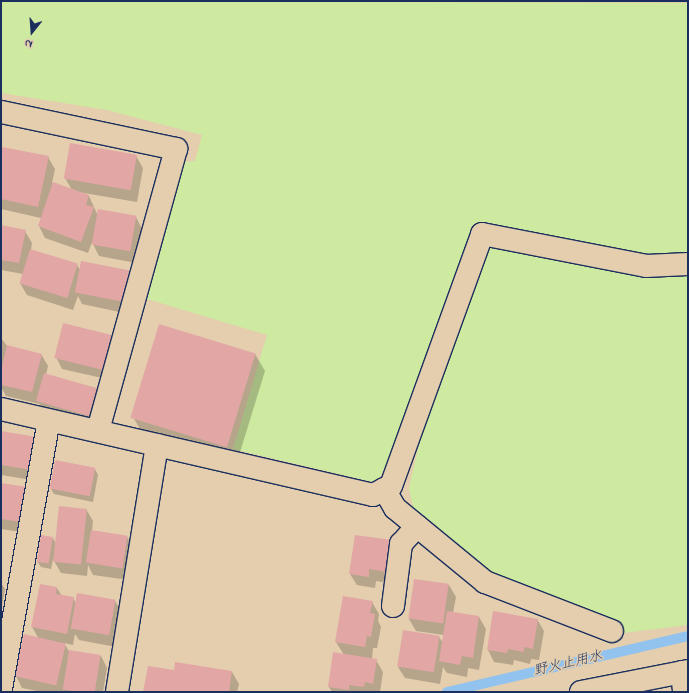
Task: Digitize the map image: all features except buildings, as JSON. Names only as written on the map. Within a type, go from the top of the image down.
[{"type":"street","points":[[1,112],[176,149],[98,430]]},
{"type":"street","points":[[1,409],[98,430],[373,495],[391,486],[482,234],[646,266],[688,264]]},
{"type":"street","points":[[1,689],[49,420]]},
{"type":"street","points":[[117,692],[157,445]]},
{"type":"street","points":[[384,490],[395,508],[485,582],[612,631]]},
{"type":"street","points":[[394,606],[401,544],[417,526]]},
{"type":"street","points":[[581,692],[686,677]]},
{"type":"green space","points":[[1,1],[688,3],[688,625],[624,633],[622,625],[492,573],[413,507],[409,488],[438,362],[377,483],[233,449],[267,335],[147,299],[185,162],[195,161],[202,135],[107,110],[1,93]]},
{"type":"waterway","name":"野火止用水","points":[[447,692],[688,636]]}]
